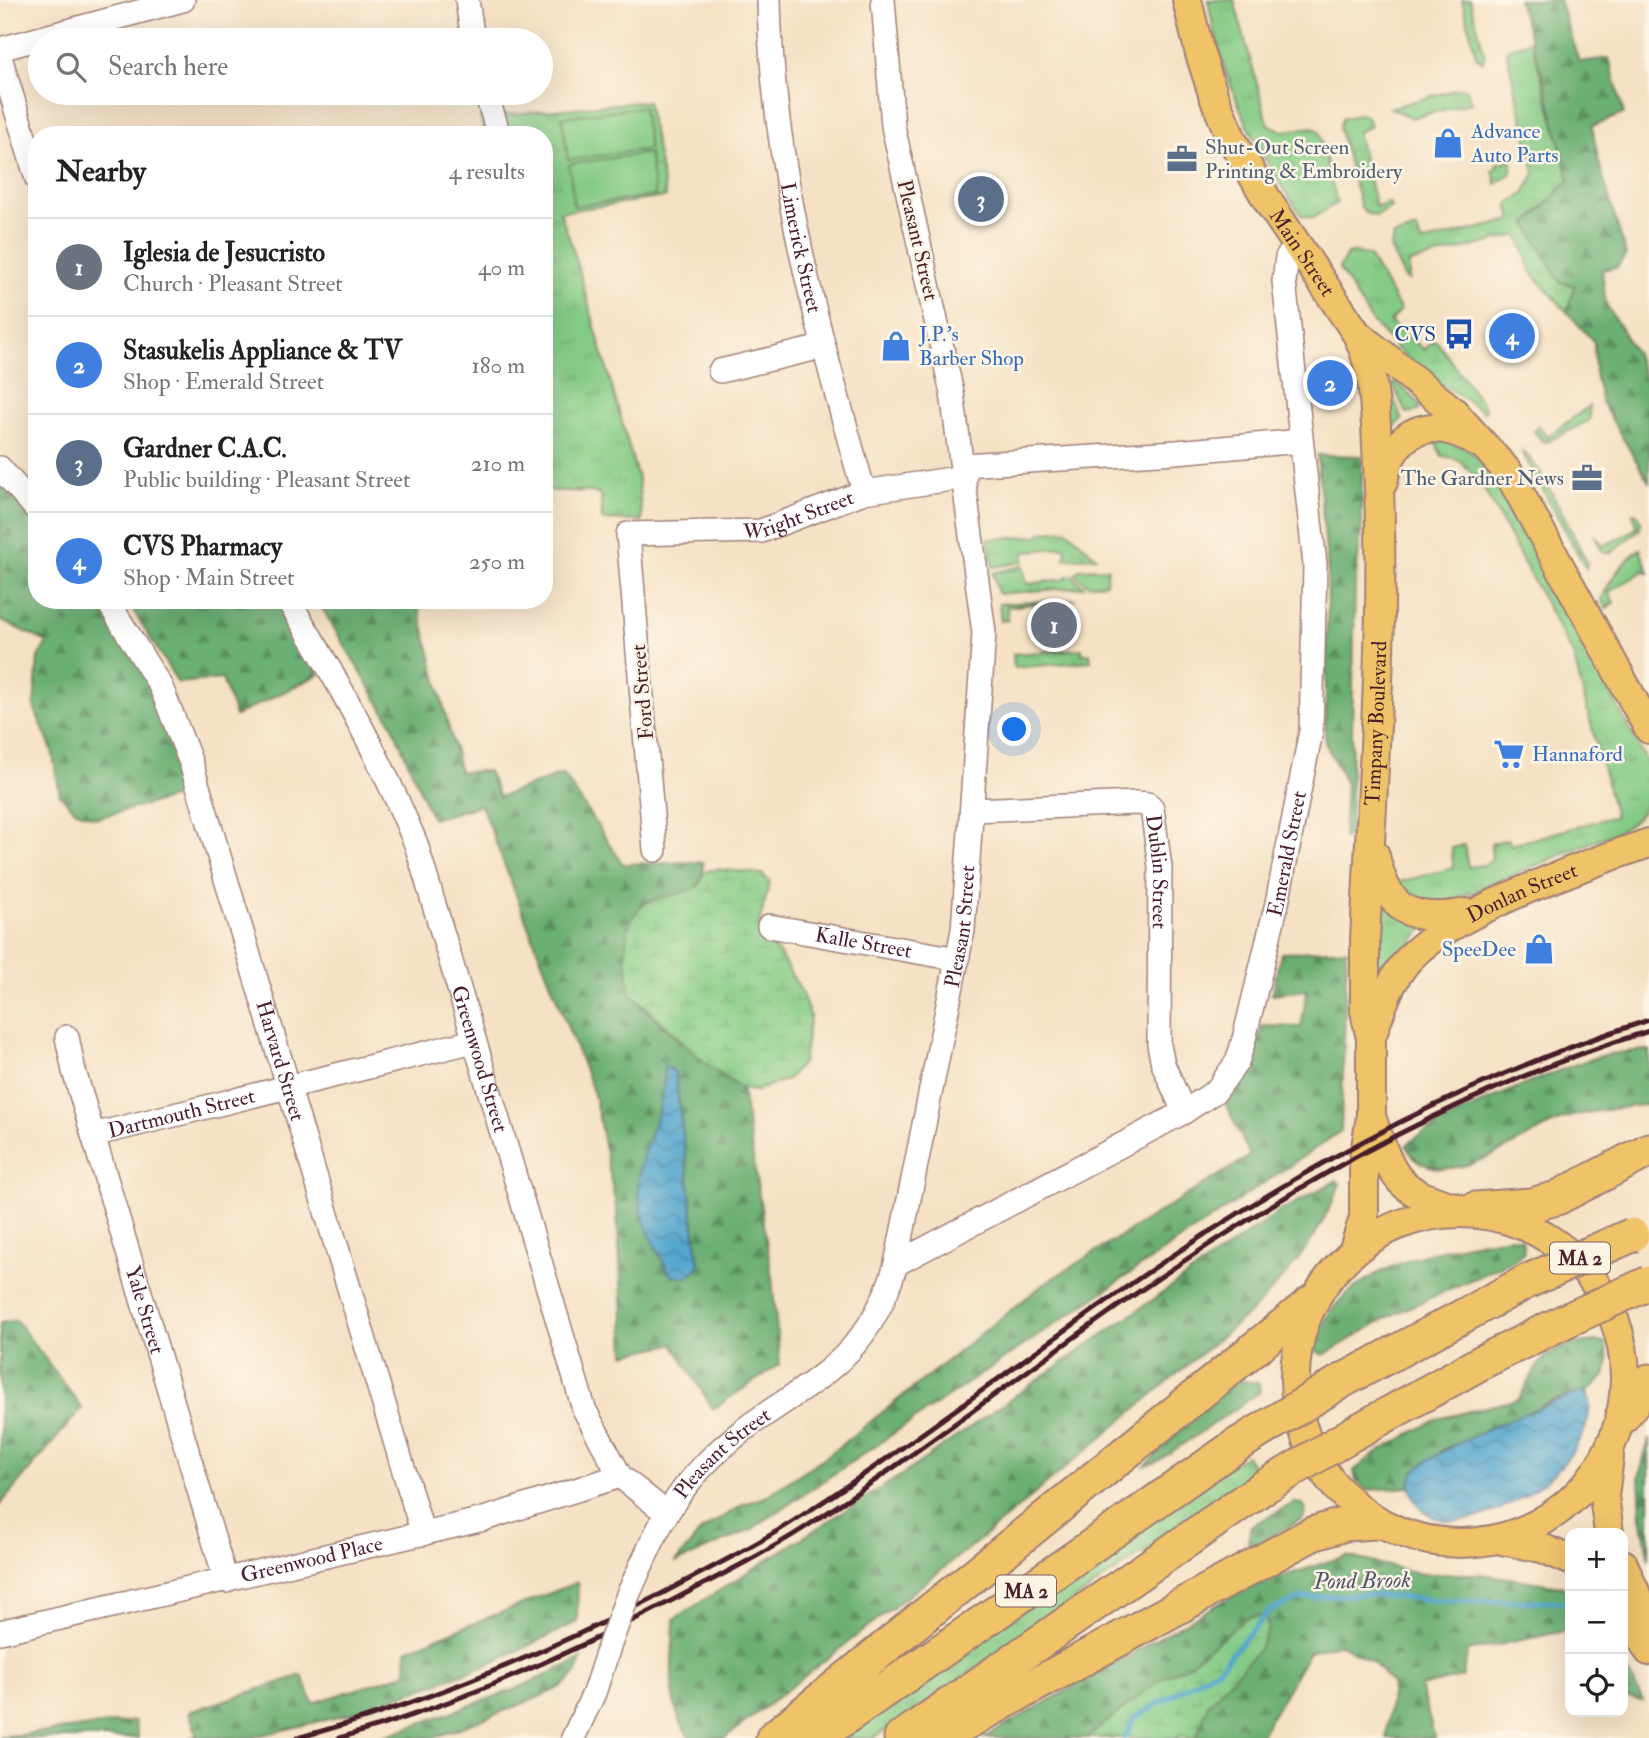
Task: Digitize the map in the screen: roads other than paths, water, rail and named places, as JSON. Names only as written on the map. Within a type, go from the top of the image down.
[{"type":"highway","points":[[1468,1209],[1531,1205],[1557,1198],[1649,1150]]},
{"type":"highway","name":"MA 2","points":[[816,1738],[1237,1445],[1340,1382],[1528,1281],[1640,1231]]},
{"type":"highway","name":"MA 2","points":[[901,1738],[1264,1487],[1354,1433],[1484,1361],[1649,1283]]},
{"type":"highway","points":[[773,1738],[1312,1302]]},
{"type":"highway","points":[[1622,1417],[1649,1381]]},
{"type":"highway","points":[[938,1738],[1312,1534],[1345,1524],[1375,1522]]},
{"type":"main road","name":"Main Street","points":[[1187,0],[1200,54],[1232,140],[1298,247],[1357,334],[1445,404],[1493,452],[1523,494],[1648,732]]},
{"type":"main road","name":"Timpany Boulevard","points":[[1353,1252],[1364,1218],[1364,1160],[1371,1116],[1371,1040],[1366,1011],[1381,516],[1374,393],[1366,356],[1357,334]]},
{"type":"main road","name":"Main Street","points":[[1381,516],[1387,463],[1408,435],[1422,429],[1440,428],[1464,434],[1493,452]]},
{"type":"main road","points":[[1609,856],[1625,847],[1649,820]]},
{"type":"main road","points":[[1370,832],[1380,875],[1389,895],[1398,905],[1409,912],[1431,917],[1481,911]]},
{"type":"main road","name":"Donlan Street","points":[[1371,1040],[1389,988],[1408,960],[1433,938],[1481,911],[1609,856],[1649,843]]},
{"type":"main road","name":"Timpany Boulevard","points":[[1371,1116],[1388,1167],[1403,1184],[1426,1198],[1505,1217],[1545,1236],[1559,1245],[1594,1281],[1614,1319],[1621,1342],[1625,1374],[1622,1417],[1611,1448]]},
{"type":"main road","points":[[1468,1209],[1395,1226],[1353,1252],[1312,1302],[1302,1331],[1295,1369],[1302,1421],[1324,1472],[1337,1488],[1375,1522],[1413,1537],[1441,1544],[1503,1540],[1542,1548],[1565,1558]]},
{"type":"main road","points":[[1503,1540],[1545,1519],[1572,1499],[1593,1476],[1611,1448]]},
{"type":"main road","points":[[1608,1528],[1604,1496],[1611,1448]]},
{"type":"main road","points":[[1628,1575],[1649,1623]]},
{"type":"main road","points":[[1628,1615],[1649,1651]]},
{"type":"street","points":[[78,28],[183,0]]},
{"type":"street","points":[[467,0],[471,28]]},
{"type":"street","name":"Limerick Street","points":[[769,0],[770,70],[782,158],[822,347],[864,492]]},
{"type":"street","name":"Pleasant Street","points":[[573,1738],[594,1693],[628,1595],[665,1512],[686,1484],[721,1449],[850,1352],[876,1316],[896,1264],[957,958],[968,891],[984,618],[952,393],[893,126],[883,0]]},
{"type":"street","points":[[0,49],[28,42]]},
{"type":"street","points":[[0,57],[28,149]]},
{"type":"street","points":[[490,105],[496,126]]},
{"type":"street","name":"Emerald Street","points":[[896,1264],[1184,1112],[1216,1091],[1237,1062],[1244,1044],[1308,754],[1317,606],[1312,527],[1284,281],[1287,257],[1298,247]]},
{"type":"street","points":[[720,371],[822,347]]},
{"type":"street","name":"Wright Street","points":[[628,534],[761,531],[864,492],[964,471],[1301,440]]},
{"type":"street","points":[[0,468],[28,500]]},
{"type":"street","name":"Ford Street","points":[[628,534],[655,850]]},
{"type":"street","name":"Harvard Street","points":[[113,609],[136,643],[182,736],[423,1534]]},
{"type":"street","name":"Greenwood Street","points":[[294,609],[322,654],[390,781],[425,871],[576,1387],[601,1444],[620,1476],[665,1512]]},
{"type":"street","name":"Dublin Street","points":[[973,810],[1136,803],[1148,804],[1152,808],[1160,867],[1159,1045],[1163,1065],[1184,1112]]},
{"type":"street","name":"Kalle Street","points":[[769,926],[957,958]]},
{"type":"street","name":"Yale Street","points":[[67,1037],[93,1135],[226,1581]]},
{"type":"street","name":"Dartmouth Street","points":[[93,1135],[474,1041]]},
{"type":"street","name":"Greenwood Place","points":[[0,1632],[484,1519],[620,1476]]},
{"type":"water","points":[[664,1066],[675,1072],[699,1266],[688,1277],[671,1276],[646,1225],[639,1198],[640,1170],[660,1107]]},
{"type":"water","points":[[1587,1391],[1588,1418],[1578,1443],[1567,1459],[1539,1486],[1497,1510],[1475,1518],[1454,1521],[1434,1517],[1419,1506],[1413,1496],[1411,1480],[1421,1466],[1492,1428]]},
{"type":"waterway","name":"Pond Brook","points":[[1125,1738],[1134,1718],[1219,1668],[1269,1611],[1302,1598],[1360,1594],[1434,1600],[1565,1602]]},
{"type":"railway","points":[[297,1738],[392,1709],[484,1675],[619,1615],[732,1557],[850,1484],[1153,1269],[1310,1170],[1419,1112],[1475,1086],[1532,1062],[1649,1020]]},
{"type":"railway","points":[[339,1738],[465,1696],[546,1662],[736,1568],[856,1494],[1159,1278],[1314,1180],[1422,1122],[1478,1096],[1591,1050],[1649,1031]]},
{"type":"place","name":"Advance Auto Parts","points":[[1448,143]]},
{"type":"place","name":"Shut-Out Screen Printing & Embroidery","points":[[1182,159]]},
{"type":"place","name":"Gardner C.A.C.","points":[[981,199]]},
{"type":"place","name":"CVS","points":[[1459,334]]},
{"type":"place","name":"CVS Pharmacy","points":[[1512,336]]},
{"type":"place","name":"J.P.'s Barber Shop","points":[[896,346]]},
{"type":"place","name":"Stasukelis Appliance & TV","points":[[1330,383]]},
{"type":"place","name":"The Gardner News","points":[[1587,478]]},
{"type":"place","name":"Iglesia de Jesucristo","points":[[1054,625]]},
{"type":"place","name":"Hannaford","points":[[1509,754]]},
{"type":"place","name":"SpeeDee","points":[[1539,949]]}]
